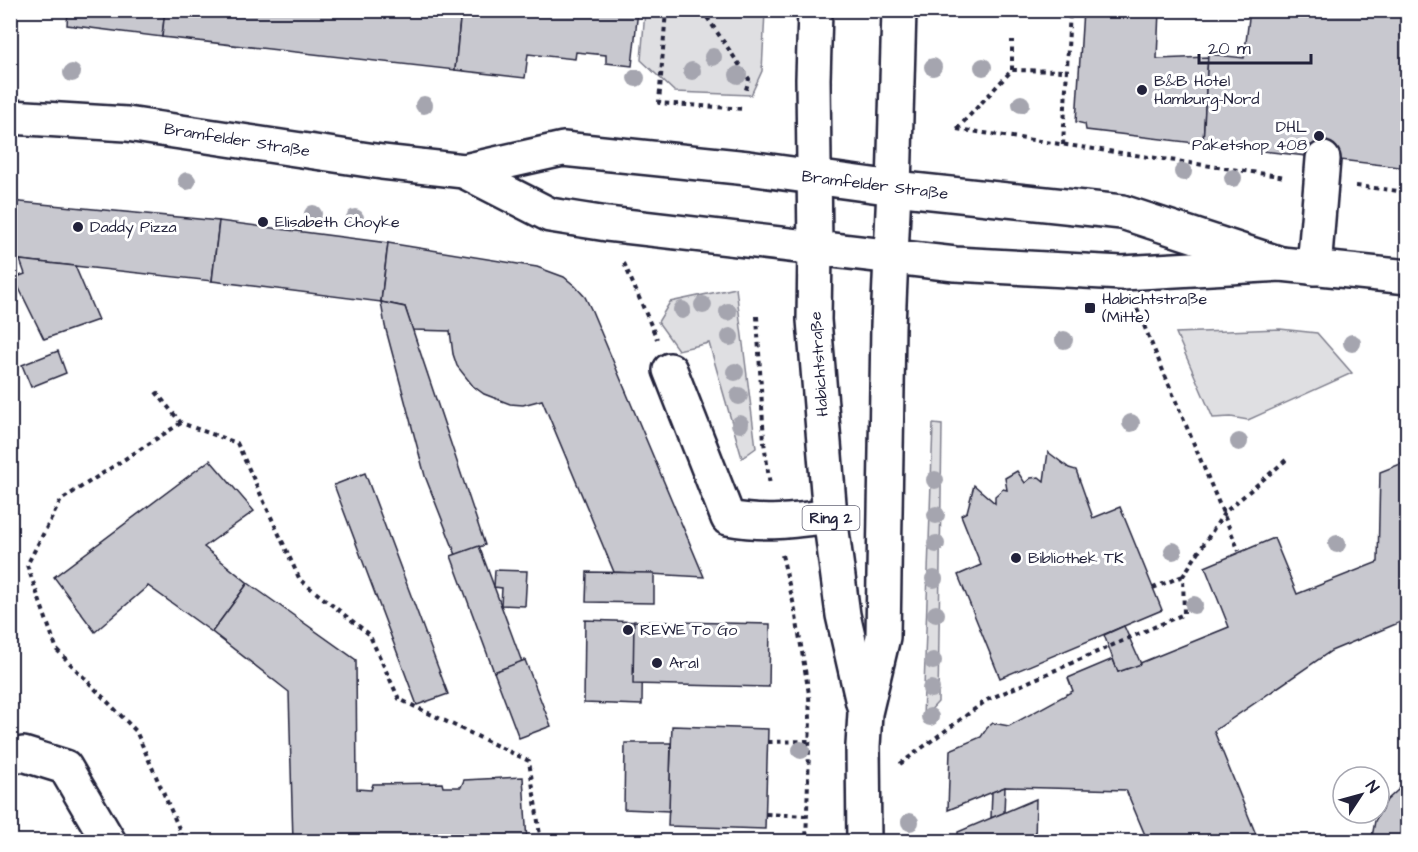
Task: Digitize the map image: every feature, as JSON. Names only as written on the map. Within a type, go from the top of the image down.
[{"type":"main road","name":"Habichtstraße","points":[[815,10],[814,320],[830,516],[843,615],[866,713]]},
{"type":"main road","name":"Habichtstraße","points":[[864,842],[863,746],[866,713],[883,637],[890,257],[899,10]]},
{"type":"main road","name":"Bramfelder Straße","points":[[10,117],[127,124],[382,162],[464,171],[563,149],[748,168],[894,188],[1122,212],[1281,264]]},
{"type":"main road","points":[[1314,268],[1322,170]]},
{"type":"main road","name":"Bramfelder Straße","points":[[464,171],[550,215],[607,224],[890,257],[955,264],[1122,273],[1281,264],[1407,277]]},
{"type":"main road","points":[[670,370],[728,518],[775,523],[830,516]]},
{"type":"main road","points":[[10,757],[23,754],[65,767],[110,842]]},
{"type":"path","points":[[666,10],[659,103],[745,109]]},
{"type":"path","points":[[702,10],[749,78],[745,93]]},
{"type":"path","points":[[1063,145],[1070,10]]},
{"type":"path","points":[[1012,40],[1012,70],[957,129],[1063,145],[1322,170],[1407,192]]},
{"type":"path","points":[[1012,70],[1066,71]]},
{"type":"path","points":[[607,224],[670,370]]},
{"type":"path","points":[[1122,273],[1239,551]]},
{"type":"path","points":[[758,316],[764,442],[775,523],[795,610],[809,694],[806,842]]},
{"type":"path","points":[[156,392],[181,423],[237,443],[300,580],[369,634],[399,699],[529,761],[541,842]]},
{"type":"path","points":[[181,423],[61,500],[27,565],[57,650],[136,731],[185,842]]},
{"type":"path","points":[[865,789],[987,700],[1184,614],[1183,576],[1224,513],[1286,460]]},
{"type":"path","points":[[1153,588],[1183,576]]},
{"type":"path","points":[[768,742],[809,741]]},
{"type":"path","points":[[766,814],[807,816]]},
{"type":"shaded area","points":[[645,11],[765,11],[762,71],[751,95],[675,92],[641,60]]},
{"type":"shaded area","points":[[736,288],[756,448],[742,458],[709,343],[678,350],[658,322],[670,302]]},
{"type":"shaded area","points":[[1280,329],[1317,333],[1352,373],[1248,420],[1231,417],[1213,418],[1176,333]]},
{"type":"shaded area","points":[[933,424],[942,425],[938,702],[923,718]]},
{"type":"building","points":[[68,10],[165,10],[162,37],[67,25]]},
{"type":"building","points":[[165,10],[461,10],[455,70],[162,37]]},
{"type":"building","points":[[461,10],[638,10],[632,66],[606,63],[606,55],[576,52],[575,59],[528,54],[525,78],[455,70]]},
{"type":"building","name":"B&B Hotel Hamburg-Nord","points":[[1083,10],[1159,10],[1157,59],[1208,57],[1203,144],[1086,130],[1085,124],[1076,122]]},
{"type":"building","points":[[1250,10],[1408,10],[1408,168],[1203,144],[1208,54],[1244,58]]},
{"type":"building","points":[[10,201],[219,221],[212,281],[10,259]]},
{"type":"building","points":[[219,221],[388,243],[381,302],[212,281]]},
{"type":"building","points":[[388,243],[537,267],[564,277],[575,286],[585,297],[592,311],[704,577],[614,572],[542,400],[523,405],[510,404],[484,394],[473,386],[457,366],[450,331],[412,330],[405,307],[381,302]]},
{"type":"building","points":[[20,260],[75,266],[98,320],[44,339],[14,278],[25,274]]},
{"type":"building","points":[[381,302],[405,307],[485,545],[456,555],[425,476],[385,326]]},
{"type":"building","points":[[58,351],[66,373],[31,387],[22,365]]},
{"type":"building","points":[[1048,452],[1069,468],[1076,470],[1093,518],[1120,507],[1162,610],[1000,678],[958,575],[981,565],[961,515],[967,512],[974,485],[995,503],[995,496],[1003,489],[1007,490],[1005,478],[1017,471],[1025,483],[1031,478],[1039,477],[1044,481]]},
{"type":"building","points":[[210,460],[254,511],[204,547],[248,583],[212,632],[148,586],[95,632],[54,577]]},
{"type":"building","points":[[1408,461],[1408,619],[1331,651],[1214,731],[1259,842],[1148,842],[1126,790],[1005,787],[948,810],[950,750],[981,737],[993,723],[1009,726],[1073,691],[1068,678],[1113,659],[1118,672],[1229,627],[1205,567],[1274,538],[1297,594],[1378,562],[1380,472]]},
{"type":"building","points":[[365,473],[448,694],[417,705],[334,485]]},
{"type":"building","points":[[479,546],[522,662],[494,672],[451,556]]},
{"type":"building","points":[[495,570],[527,571],[525,606],[501,605],[502,588],[494,587]]},
{"type":"building","points":[[587,572],[654,573],[654,603],[586,602]]},
{"type":"building","points":[[248,583],[356,660],[357,789],[371,790],[373,784],[442,783],[443,787],[461,787],[464,780],[523,777],[527,842],[293,842],[289,692],[212,632]]},
{"type":"building","points":[[585,620],[643,622],[642,705],[584,703]]},
{"type":"building","points":[[634,621],[770,624],[769,687],[633,684]]},
{"type":"building","points":[[1124,626],[1141,664],[1118,672],[1104,635]]},
{"type":"building","points":[[525,660],[551,726],[519,738],[494,672]]},
{"type":"building","points":[[672,726],[768,729],[765,829],[668,826]]},
{"type":"building","points":[[625,743],[671,743],[669,811],[624,809]]},
{"type":"building","points":[[1408,781],[1408,842],[1371,842],[1374,825],[1391,825],[1391,796]]},
{"type":"building","points":[[1005,787],[1004,813],[991,818],[992,792]]},
{"type":"building","points":[[1036,799],[1035,842],[958,842],[958,832]]},
{"type":"place","name":"B&B Hotel Hamburg-Nord","points":[[1142,90]]},
{"type":"place","name":"DHL Paketshop 408","points":[[1319,136]]},
{"type":"place","name":"Elisabeth Choyke","points":[[263,222]]},
{"type":"place","name":"Daddy Pizza","points":[[78,227]]},
{"type":"place","name":"Habichtstraße (Mitte)","points":[[1090,308]]},
{"type":"place","name":"Bibliothek TK","points":[[1016,558]]},
{"type":"place","name":"REWE To Go","points":[[628,630]]},
{"type":"place","name":"Aral","points":[[657,663]]}]
